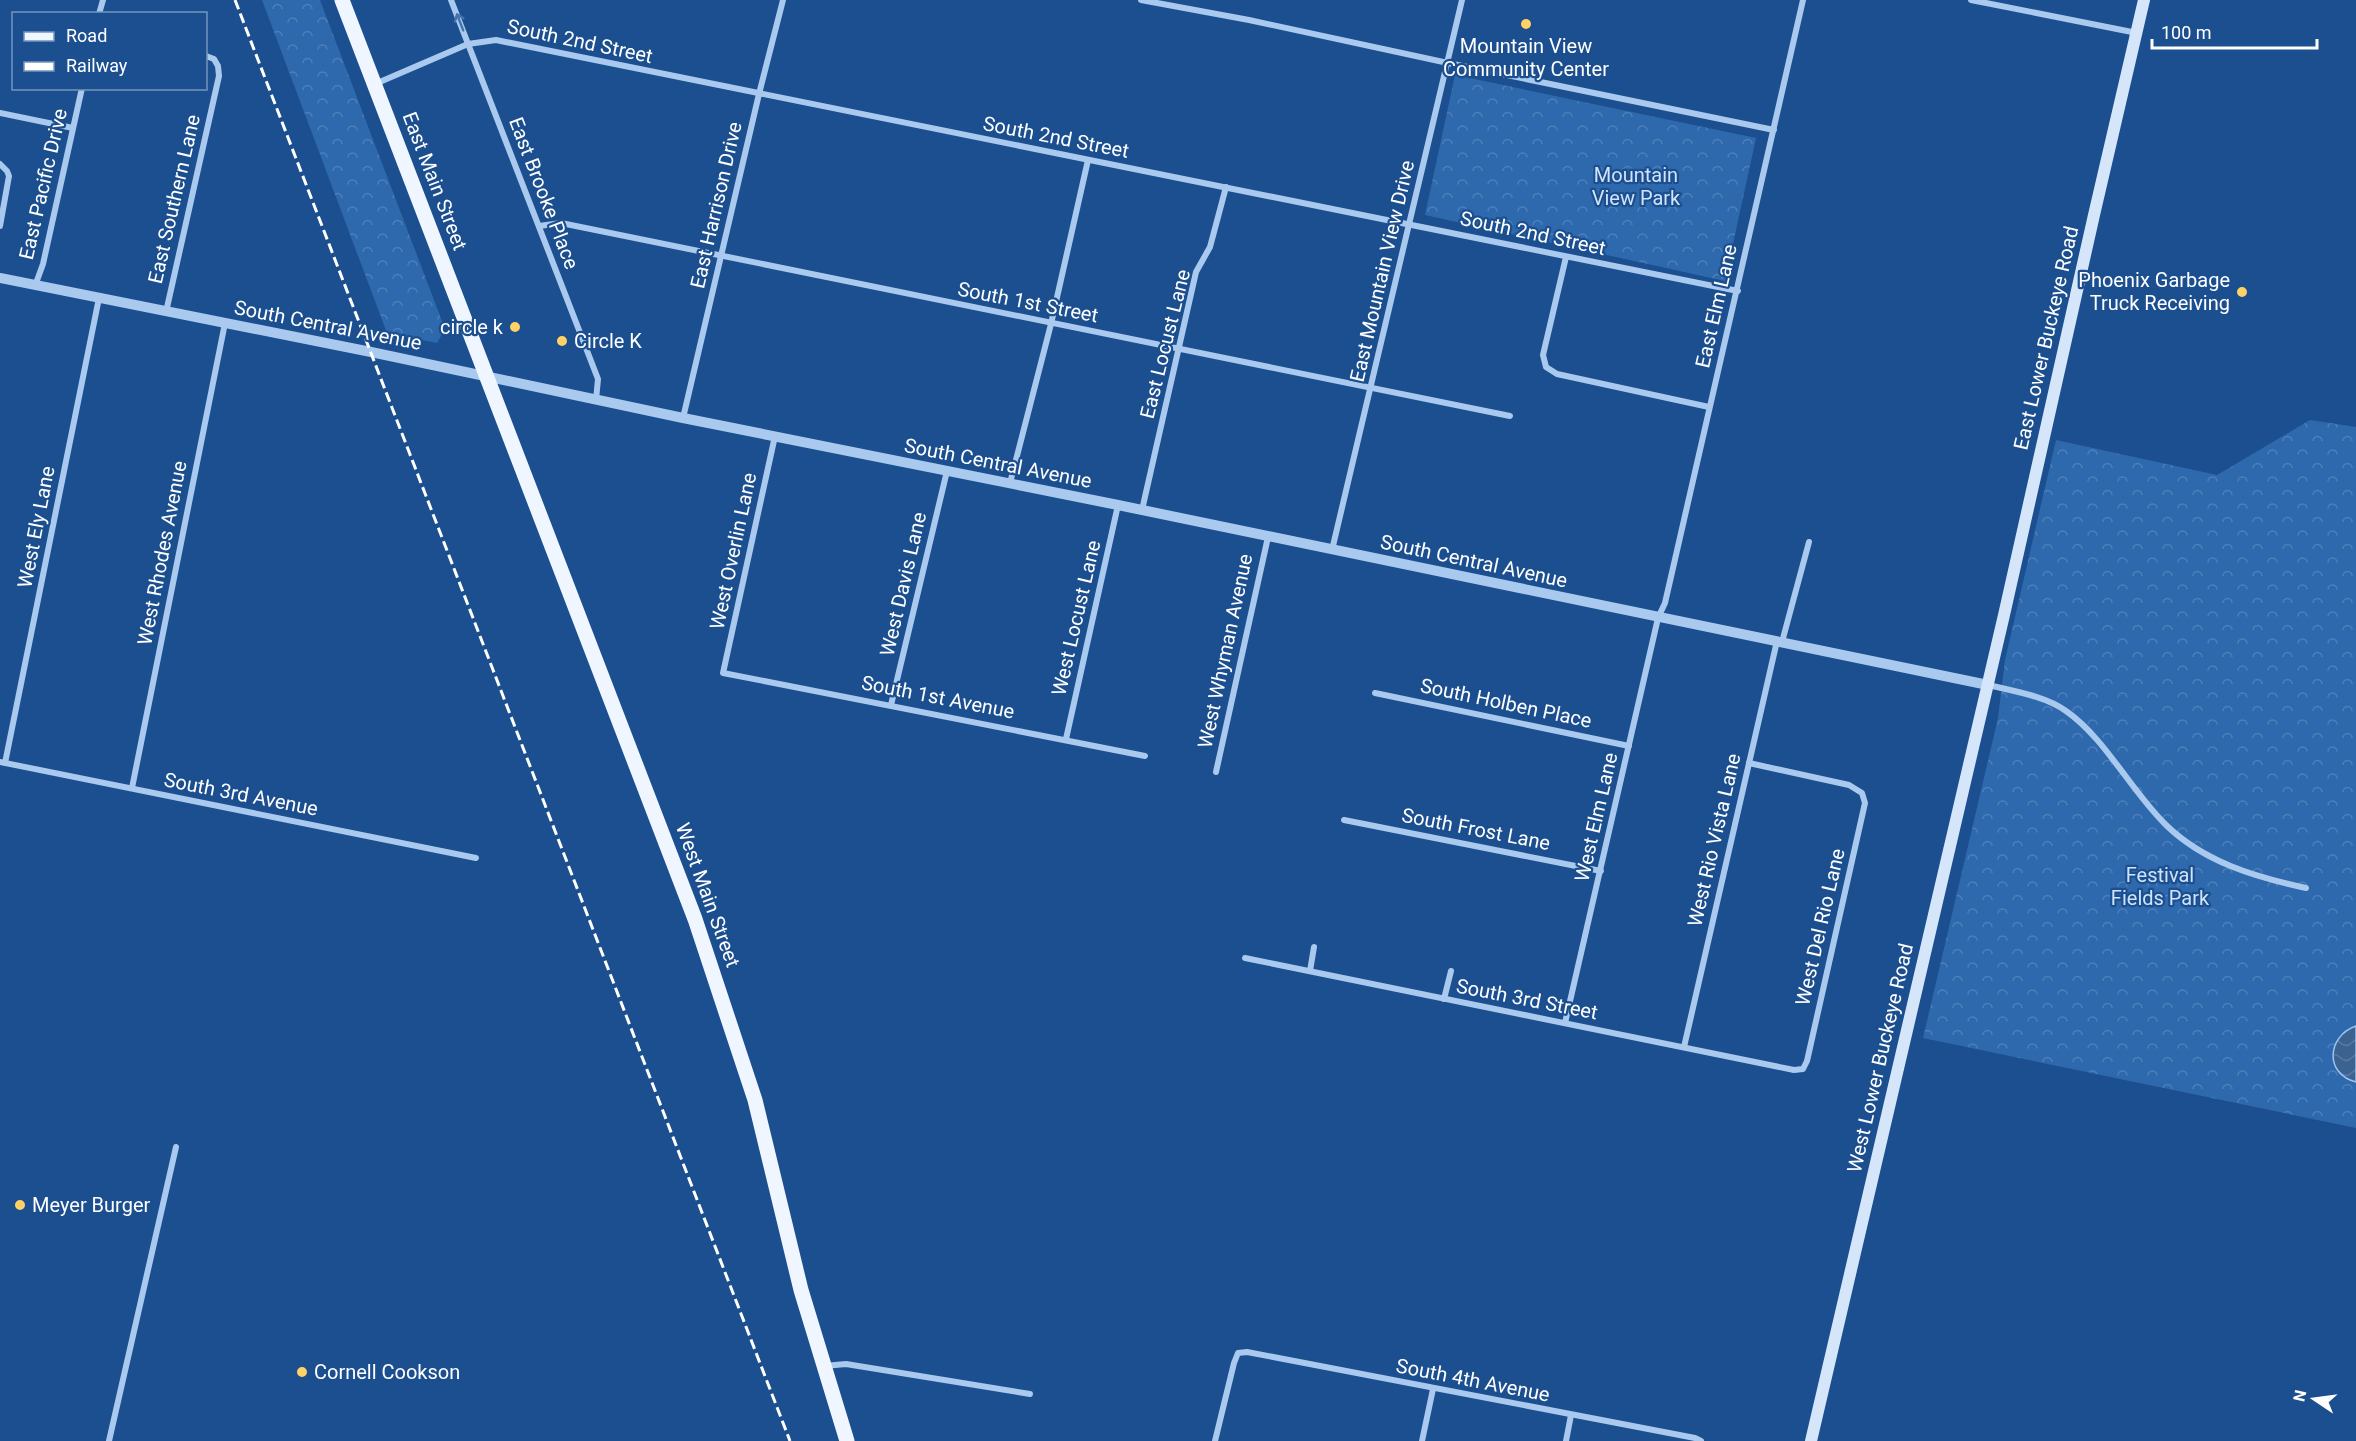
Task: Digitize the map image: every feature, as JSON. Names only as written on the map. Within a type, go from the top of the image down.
[{"type":"main road","name":"East Main Street","points":[[342,0],[488,377]]},
{"type":"main road","name":"East Lower Buckeye Road","points":[[1988,685],[2144,0]]},
{"type":"main road","name":"West Main Street","points":[[488,377],[696,919],[722,996],[755,1100],[801,1290],[847,1441]]},
{"type":"main road","name":"West Lower Buckeye Road","points":[[1810,1441],[1988,685]]},
{"type":"street","name":"East Brooke Place","points":[[451,0],[598,379],[596,400]]},
{"type":"street","name":"East Harrison Drive","points":[[682,418],[783,0]]},
{"type":"street","points":[[1141,0],[1249,20],[1774,130]]},
{"type":"street","name":"East Mountain View Drive","points":[[1332,550],[1462,0]]},
{"type":"street","name":"East Elm Lane","points":[[1658,618],[1665,603],[1803,0]]},
{"type":"street","points":[[1971,0],[2136,33]]},
{"type":"street","name":"South 2nd Street","points":[[374,84],[468,44],[496,40],[1738,291]]},
{"type":"street","name":"East Southern Lane","points":[[166,312],[219,76],[218,66],[214,59],[207,56]]},
{"type":"street","name":"East Pacific Drive","points":[[35,285],[43,264],[82,90]]},
{"type":"street","points":[[0,113],[73,128]]},
{"type":"street","points":[[1010,483],[1051,324],[1088,160]]},
{"type":"street","points":[[0,164],[9,176],[0,226]]},
{"type":"street","name":"East Locust Lane","points":[[1142,510],[1196,272],[1210,247],[1226,187]]},
{"type":"street","name":"South 1st Street","points":[[539,226],[561,223],[1510,416]]},
{"type":"street","points":[[1566,257],[1543,355],[1546,367],[1557,374],[1709,407]]},
{"type":"street","name":"South Central Avenue","points":[[0,279],[1118,505],[1988,685]]},
{"type":"street","name":"West Ely Lane","points":[[3,762],[99,298]]},
{"type":"street","name":"West Rhodes Avenue","points":[[132,788],[225,324]]},
{"type":"street","name":"West Overlin Lane","points":[[723,673],[775,436]]},
{"type":"street","name":"West Davis Lane","points":[[891,705],[947,471]]},
{"type":"street","name":"West Locust Lane","points":[[1066,739],[1118,505]]},
{"type":"street","name":"West Whyman Avenue","points":[[1216,772],[1268,537]]},
{"type":"street","name":"West Rio Vista Lane","points":[[1684,1047],[1779,641],[1809,542]]},
{"type":"street","name":"West Elm Lane","points":[[1565,1023],[1658,618]]},
{"type":"street","name":"South 1st Avenue","points":[[723,673],[1145,756]]},
{"type":"street","points":[[1988,685],[2041,700],[2066,710],[2089,731],[2165,825],[2197,848],[2216,860],[2252,875],[2306,888]]},
{"type":"street","name":"South Holben Place","points":[[1375,693],[1629,746]]},
{"type":"street","name":"South 3rd Avenue","points":[[3,762],[476,858]]},
{"type":"street","name":"West Del Rio Lane","points":[[1749,763],[1849,785],[1862,793],[1865,803],[1807,1061],[1803,1069]]},
{"type":"street","name":"South Frost Lane","points":[[1344,820],[1601,871]]},
{"type":"street","points":[[1310,971],[1314,947]]},
{"type":"street","name":"South 3rd Street","points":[[1245,958],[1794,1070],[1803,1069]]},
{"type":"street","points":[[1444,999],[1451,971]]},
{"type":"street","points":[[109,1441],[176,1147]]},
{"type":"street","name":"South 4th Avenue","points":[[1215,1441],[1238,1353],[1247,1352],[1701,1441]]},
{"type":"street","points":[[823,1366],[846,1364],[1030,1394]]},
{"type":"street","points":[[1422,1441],[1433,1389]]},
{"type":"street","points":[[1566,1441],[1571,1415]]},
{"type":"green space","points":[[262,0],[320,0],[445,329],[437,343],[387,333]]},
{"type":"green space","name":"Mountain View Park","points":[[1455,75],[1756,138],[1725,281],[1425,215]]},
{"type":"green space","name":"Festival Fields Park","points":[[2310,420],[2356,427],[2356,1128],[1923,1038],[1998,718],[2005,660],[2056,440],[2217,475]]},
{"type":"water","points":[[2356,1026],[2356,1082],[2346,1078],[2338,1071],[2333,1055],[2339,1038]]},
{"type":"railway","points":[[235,0],[790,1441]]},
{"type":"place","name":"Mountain View Community Center","points":[[1526,24]]},
{"type":"place","name":"Phoenix Garbage Truck Receiving","points":[[2242,292]]},
{"type":"place","name":"circle k","points":[[515,327]]},
{"type":"place","name":"Circle K","points":[[562,341]]},
{"type":"place","name":"Meyer Burger","points":[[20,1205]]},
{"type":"place","name":"Cornell Cookson","points":[[302,1372]]}]
